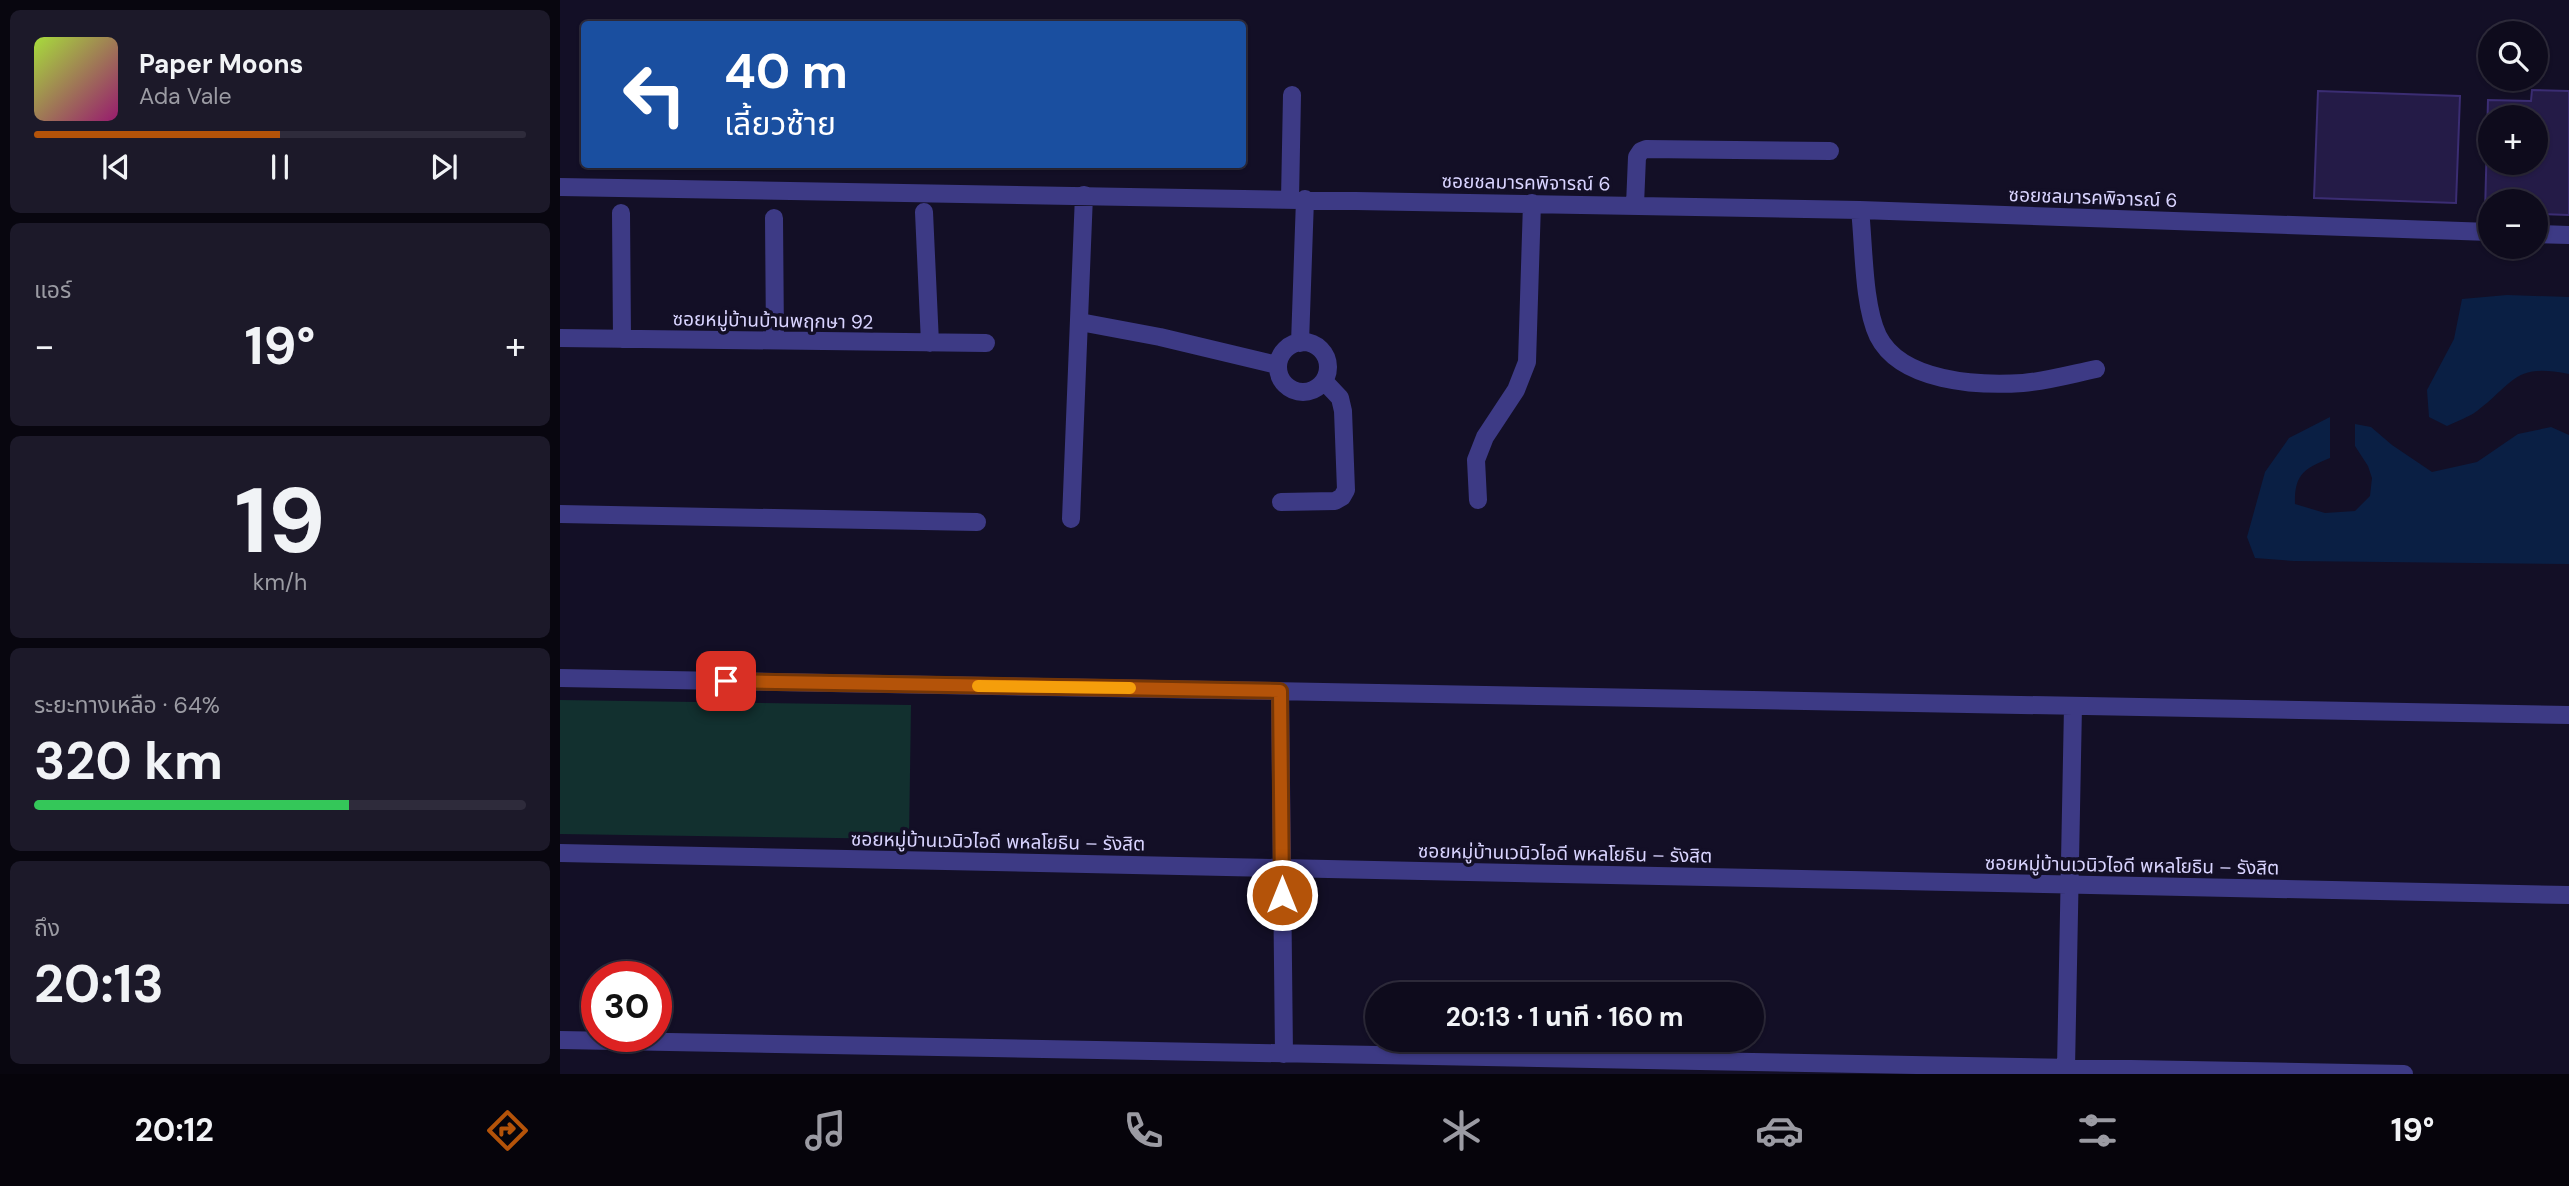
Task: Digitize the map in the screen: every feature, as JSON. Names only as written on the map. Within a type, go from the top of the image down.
[{"type":"street","points":[[1292,94],[1298,199],[1300,342]]},
{"type":"street","points":[[1635,205],[1637,157],[1646,149],[1830,151]]},
{"type":"street","name":"ซอยชลมารคพิจารณ์ 6","points":[[560,187],[1860,210],[2478,232]]},
{"type":"street","points":[[1071,519],[1084,195]]},
{"type":"street","points":[[1478,500],[1476,460],[1485,437],[1516,390],[1527,362],[1532,203]]},
{"type":"street","points":[[1860,210],[1870,315],[1879,338],[1896,358],[1927,373],[1967,383],[2024,383],[2096,369]]},
{"type":"street","points":[[924,212],[930,342]]},
{"type":"street","points":[[621,213],[622,339]]},
{"type":"street","points":[[774,218],[775,340]]},
{"type":"street","points":[[2548,234],[2569,235]]},
{"type":"street","points":[[1080,323],[1160,337],[1278,365]]},
{"type":"street","name":"ซอยหมู่บ้านบ้านพฤกษา 92","points":[[560,338],[986,343]]},
{"type":"street","points":[[1300,342],[1321,350],[1327,359],[1328,370],[1324,381],[1316,389],[1294,391],[1285,385],[1279,375],[1278,365],[1289,346],[1300,342]]},
{"type":"street","points":[[1281,502],[1335,501],[1342,497],[1346,490],[1343,411],[1340,398],[1324,381]]},
{"type":"street","points":[[560,514],[977,522]]},
{"type":"street","points":[[560,678],[2569,715]]},
{"type":"street","points":[[1280,691],[1283,1054]]},
{"type":"street","points":[[2066,1068],[2073,706]]},
{"type":"street","name":"ซอยหมู่บ้านเวนิวไอดี พหลโยธิน – รังสิต","points":[[560,853],[2569,895]]},
{"type":"street","points":[[560,1040],[2404,1074]]},
{"type":"green space","points":[[560,700],[911,705],[909,839],[560,834]]},
{"type":"water","points":[[2507,295],[2569,297],[2569,374],[2551,371],[2526,373],[2509,383],[2474,413],[2447,426],[2429,417],[2427,390],[2454,339],[2462,299]]},
{"type":"water","points":[[2330,417],[2330,458],[2314,465],[2303,474],[2295,494],[2295,504],[2325,513],[2355,511],[2370,496],[2372,478],[2355,446],[2355,424],[2371,427],[2432,472],[2477,462],[2518,434],[2551,427],[2569,435],[2569,564],[2294,561],[2255,558],[2247,537],[2265,472],[2289,438]]},
{"type":"building","points":[[2318,91],[2460,96],[2456,203],[2314,198]]},
{"type":"building","points":[[2532,91],[2569,91],[2569,215],[2548,214],[2548,189],[2486,189],[2486,175],[2548,175],[2548,105],[2488,105],[2488,100],[2531,101]]},
{"type":"slow traffic","points":[[978,686],[1130,688]]},
{"type":"route","points":[[726,681],[1280,691],[1282,895]]}]
